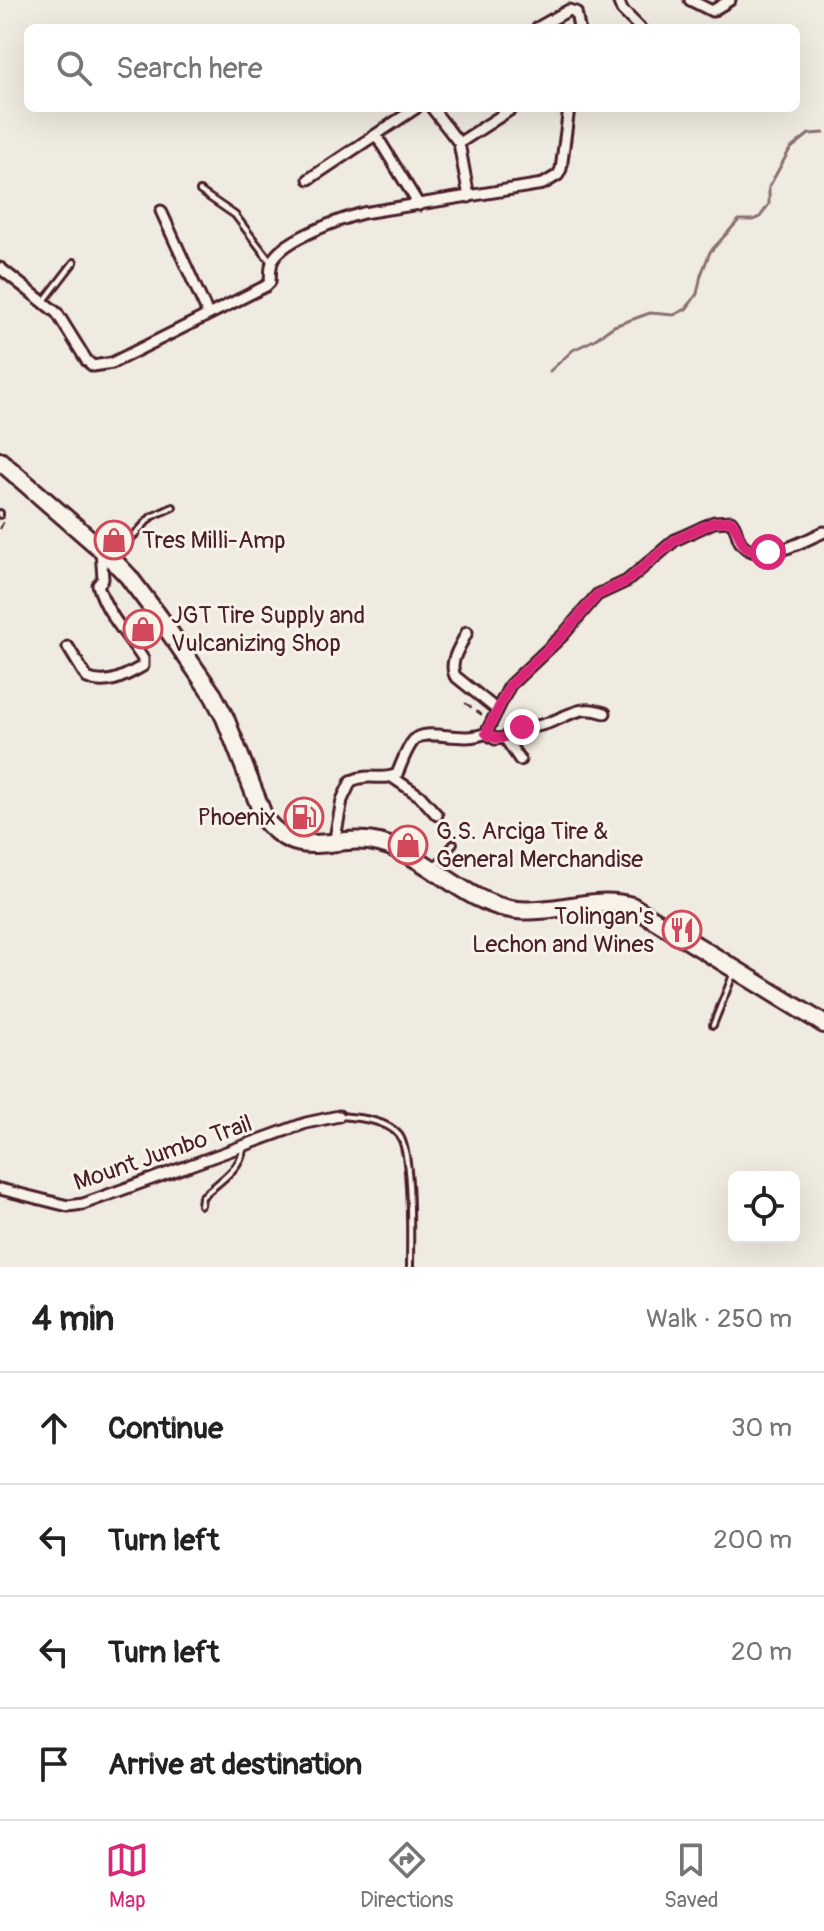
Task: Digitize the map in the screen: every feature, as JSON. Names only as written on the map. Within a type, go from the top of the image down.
[{"type":"highway","points":[[0,461],[106,554],[128,576],[159,617],[213,695],[265,820],[274,831],[310,846],[379,843],[391,847],[481,899],[504,908],[530,911],[578,901],[632,906],[824,1024]]},
{"type":"street","points":[[618,0],[622,10],[636,24]]},
{"type":"street","points":[[690,0],[712,11],[730,0]]},
{"type":"street","points":[[544,24],[569,10],[576,12],[578,24]]},
{"type":"street","points":[[309,179],[410,112]]},
{"type":"street","points":[[435,112],[459,143],[469,197]]},
{"type":"street","points":[[459,143],[507,112]]},
{"type":"street","points":[[0,268],[57,313],[87,361],[93,366],[112,363],[266,286],[270,282],[272,263],[281,250],[340,220],[363,213],[543,184],[558,175],[561,169],[568,112]]},
{"type":"street","points":[[376,135],[419,205]]},
{"type":"street","points":[[161,211],[208,314]]},
{"type":"street","points":[[392,777],[397,774],[409,747],[419,735],[429,733],[465,739],[486,733],[510,685],[563,635],[597,595],[627,581],[675,540],[714,522],[731,521],[744,546],[751,551],[768,552],[824,532]]},
{"type":"street","points":[[68,647],[92,681],[113,681],[143,666],[139,653],[112,618],[101,597],[98,585],[103,579],[106,554]]},
{"type":"street","points":[[467,632],[452,670],[455,676],[496,709]]},
{"type":"street","points":[[486,733],[495,739],[505,738],[522,727],[546,725],[583,709],[592,708],[605,713]]},
{"type":"street","points":[[505,738],[520,760]]},
{"type":"street","points":[[334,844],[342,800],[351,781],[362,775],[392,777],[420,796],[437,815]]},
{"type":"street","name":"Mount Jumbo Trail","points":[[0,1189],[68,1206],[83,1204],[306,1123],[339,1116]]},
{"type":"lane","points":[[200,191],[235,215],[272,263]]},
{"type":"lane","points":[[44,301],[74,262]]},
{"type":"lane","points":[[106,554],[151,517],[173,507]]},
{"type":"lane","points":[[432,870],[454,843]]},
{"type":"lane","points":[[713,1025],[736,970]]},
{"type":"lane","points":[[339,1116],[384,1125],[393,1130],[403,1143],[408,1173],[410,1267]]},
{"type":"lane","points":[[201,1205],[202,1197],[237,1166],[244,1146]]},
{"type":"path","points":[[465,703],[493,722]]},
{"type":"waterway","points":[[550,371],[573,350],[614,326],[650,313],[674,315],[686,309],[697,294],[710,252],[739,220],[760,217],[769,204],[769,187],[790,149],[809,134],[824,133]]},
{"type":"place","name":"Tres Milli-Amp","points":[[114,540]]},
{"type":"place","name":"JGT Tire Supply and Vulcanizing Shop","points":[[143,629]]},
{"type":"place","name":"Phoenix","points":[[304,817]]},
{"type":"place","name":"G.S. Arciga Tire & General Merchandise","points":[[408,845]]},
{"type":"place","name":"Tolingan's Lechon and Wines","points":[[682,930]]},
{"type":"route","points":[[522,727],[505,738],[495,739],[486,733],[510,685],[563,635],[597,595],[627,581],[675,540],[714,522],[731,521],[744,546],[751,551],[768,552]]}]
